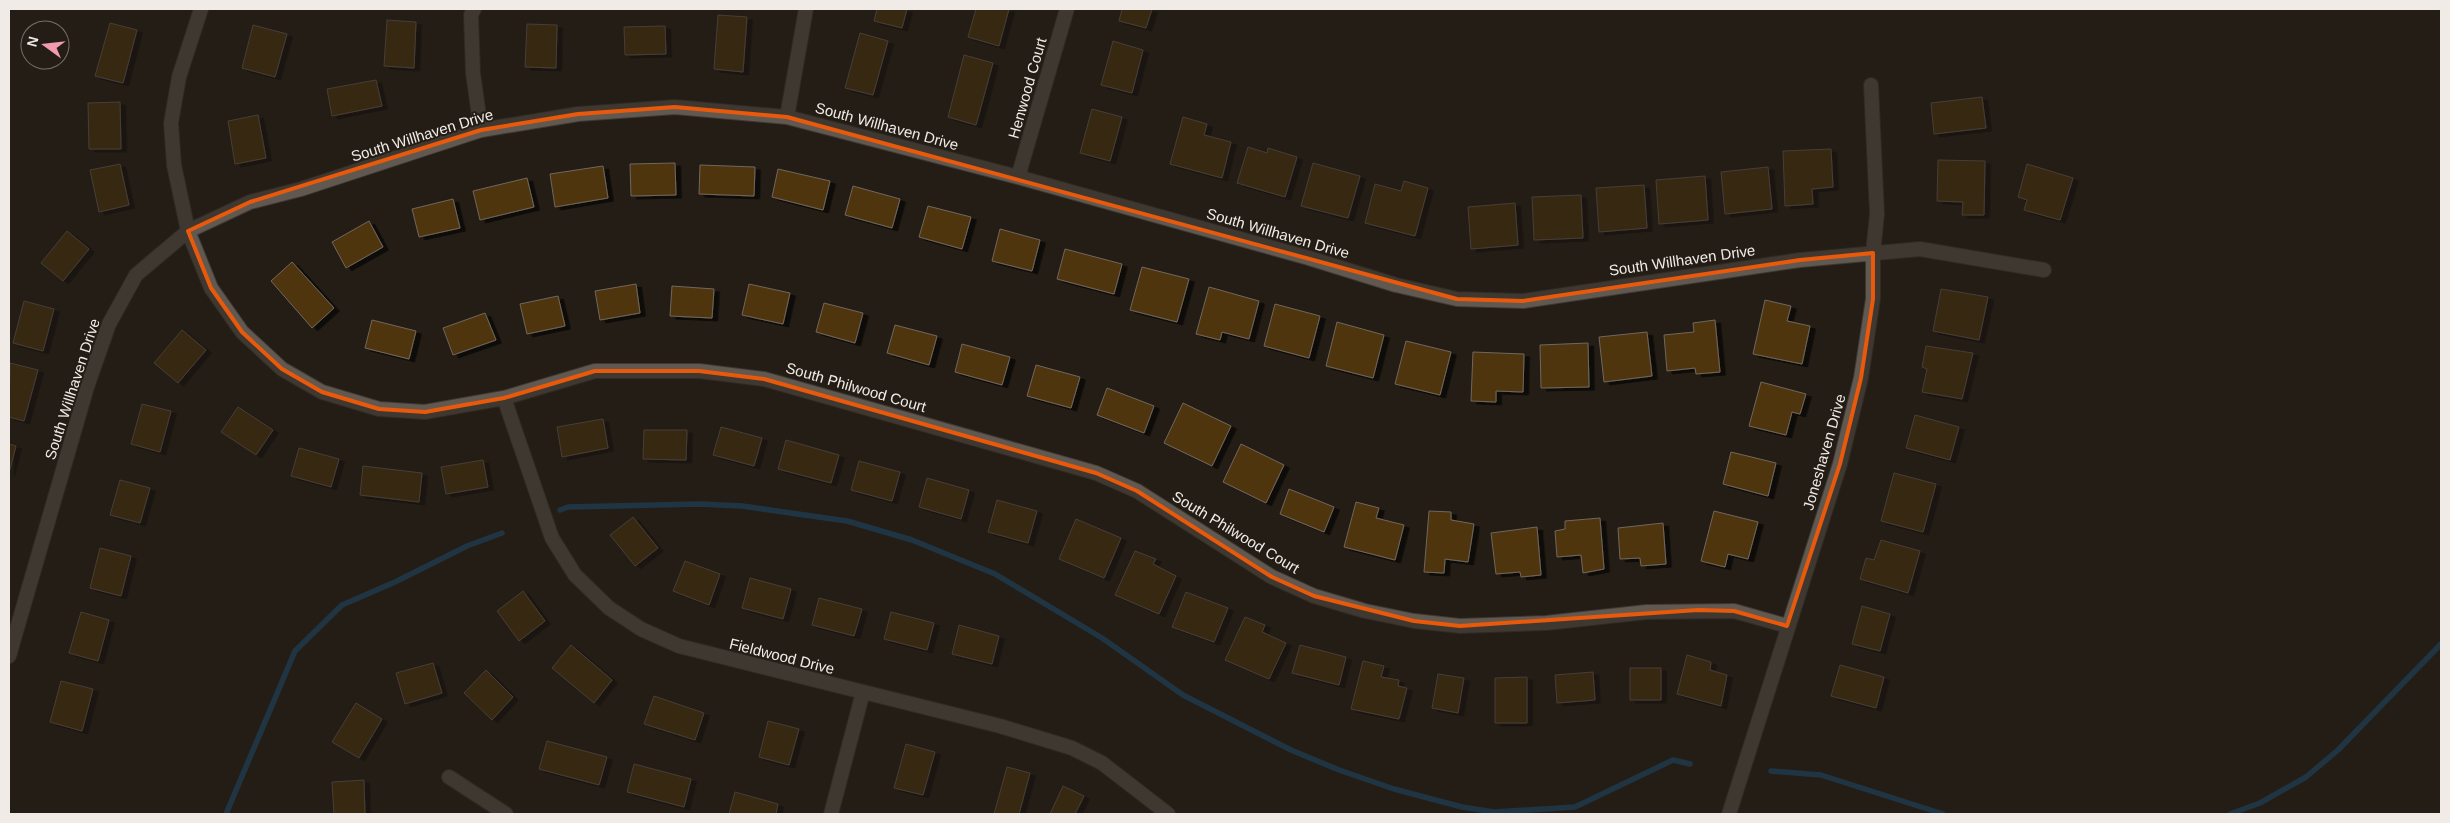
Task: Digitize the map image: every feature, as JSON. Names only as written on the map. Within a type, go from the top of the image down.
[{"type":"street","name":"South Philwood Court","points":[[201,9],[179,78],[171,123],[174,165],[188,231],[211,288],[242,332],[282,369],[322,392],[379,409],[425,412],[504,398],[596,371],[699,371],[764,379],[1096,473],[1137,492],[1272,577],[1314,596],[1365,611],[1414,621],[1460,626],[1546,623],[1647,612],[1725,611],[1787,626]]},
{"type":"street","points":[[474,9],[471,15],[473,74],[481,130]]},
{"type":"street","points":[[787,117],[806,9]]},
{"type":"street","name":"Henwood Court","points":[[1018,177],[1067,9]]},
{"type":"street","name":"Joneshaven Drive","points":[[1729,814],[1787,626],[1840,464],[1861,378],[1873,299],[1873,253],[1877,214],[1871,85]]},
{"type":"street","name":"South Willhaven Drive","points":[[9,656],[87,387],[109,324],[136,275],[188,231],[250,202],[301,189],[481,130],[578,114],[675,107],[787,117],[1018,177],[1309,258],[1396,285],[1457,299],[1524,301],[1800,260],[1920,249],[2044,270]]},
{"type":"street","name":"Fieldwood Drive","points":[[504,398],[552,538],[575,575],[609,608],[641,629],[679,646],[1000,726],[1072,748],[1102,763],[1168,814]]},
{"type":"street","points":[[831,814],[863,692]]},
{"type":"street","points":[[449,777],[506,814]]},
{"type":"highlighted area","points":[[675,107],[787,117],[1457,299],[1523,301],[1800,260],[1873,253],[1873,299],[1861,378],[1840,464],[1787,626],[1734,611],[1698,610],[1460,626],[1414,621],[1314,596],[1272,577],[1137,491],[1096,473],[764,379],[699,371],[595,371],[504,398],[425,412],[379,409],[322,392],[282,369],[242,332],[211,288],[188,231],[250,202],[481,130],[578,114]]},
{"type":"building","points":[[877,9],[907,9],[902,28],[874,21]]},
{"type":"building","points":[[976,9],[1009,9],[999,46],[968,37]]},
{"type":"building","points":[[1122,9],[1152,9],[1146,28],[1119,21]]},
{"type":"building","points":[[718,15],[747,17],[743,72],[714,69]]},
{"type":"building","points":[[387,20],[416,22],[414,68],[384,66]]},
{"type":"building","points":[[110,23],[137,30],[123,83],[95,76]]},
{"type":"building","points":[[527,24],[557,25],[556,68],[525,67]]},
{"type":"building","points":[[253,25],[287,34],[275,77],[242,68]]},
{"type":"building","points":[[665,26],[666,54],[625,55],[624,27]]},
{"type":"building","points":[[860,33],[888,41],[873,95],[845,88]]},
{"type":"building","points":[[1113,41],[1143,50],[1132,93],[1101,85]]},
{"type":"building","points":[[964,55],[993,63],[976,125],[948,117]]},
{"type":"building","points":[[376,80],[382,106],[332,116],[327,89]]},
{"type":"building","points":[[1982,97],[1986,128],[1934,134],[1931,103]]},
{"type":"building","points":[[120,102],[121,149],[89,149],[88,103]]},
{"type":"building","points":[[1092,109],[1122,117],[1110,161],[1080,153]]},
{"type":"building","points":[[258,115],[266,158],[235,164],[228,121]]},
{"type":"building","points":[[1183,117],[1207,124],[1204,135],[1231,142],[1222,178],[1170,164]]},
{"type":"building","points":[[1248,147],[1267,153],[1268,148],[1297,157],[1285,197],[1237,183]]},
{"type":"building","points":[[1831,149],[1833,187],[1812,189],[1813,204],[1785,206],[1783,151]]},
{"type":"building","points":[[1938,160],[1985,161],[1984,215],[1962,215],[1963,202],[1937,201]]},
{"type":"building","points":[[675,163],[676,195],[631,196],[630,164]]},
{"type":"building","points":[[1313,163],[1360,176],[1348,218],[1301,206]]},
{"type":"building","points":[[120,164],[129,205],[99,212],[90,170]]},
{"type":"building","points":[[2027,164],[2073,178],[2060,220],[2024,210],[2027,200],[2018,197]]},
{"type":"building","points":[[700,165],[755,167],[754,196],[699,194]]},
{"type":"building","points":[[603,166],[608,198],[555,207],[550,174]]},
{"type":"building","points":[[1768,167],[1772,209],[1725,214],[1721,172]]},
{"type":"building","points":[[778,169],[830,181],[823,210],[772,197]]},
{"type":"building","points":[[1705,176],[1708,220],[1659,224],[1656,180]]},
{"type":"building","points":[[527,178],[534,207],[480,220],[473,191]]},
{"type":"building","points":[[1404,181],[1428,188],[1415,236],[1365,223],[1375,184],[1401,191]]},
{"type":"building","points":[[1644,185],[1647,228],[1599,232],[1596,188]]},
{"type":"building","points":[[853,186],[900,199],[892,228],[845,215]]},
{"type":"building","points":[[1581,195],[1583,238],[1534,240],[1532,197]]},
{"type":"building","points":[[453,199],[460,228],[419,237],[412,209]]},
{"type":"building","points":[[1515,203],[1518,245],[1471,249],[1468,207]]},
{"type":"building","points":[[928,206],[971,217],[962,249],[919,237]]},
{"type":"building","points":[[369,221],[383,247],[346,268],[332,242]]},
{"type":"building","points":[[1000,229],[1040,240],[1032,271],[992,261]]},
{"type":"building","points":[[67,231],[89,249],[63,281],[41,263]]},
{"type":"building","points":[[1065,249],[1122,264],[1114,294],[1057,279]]},
{"type":"building","points":[[292,262],[334,308],[312,328],[271,281]]},
{"type":"building","points":[[1142,267],[1189,279],[1177,322],[1130,310]]},
{"type":"building","points":[[636,284],[640,313],[600,320],[595,291]]},
{"type":"building","points":[[749,284],[790,293],[783,324],[742,315]]},
{"type":"building","points":[[672,286],[714,289],[712,318],[670,316]]},
{"type":"building","points":[[1209,287],[1259,301],[1249,339],[1222,332],[1220,340],[1196,334]]},
{"type":"building","points":[[1941,289],[1988,297],[1979,340],[1933,331]]},
{"type":"building","points":[[558,296],[565,326],[527,334],[520,304]]},
{"type":"building","points":[[1765,300],[1791,306],[1787,321],[1810,326],[1802,364],[1753,354]]},
{"type":"building","points":[[24,301],[54,309],[43,351],[13,343]]},
{"type":"building","points":[[824,303],[863,313],[855,343],[816,332]]},
{"type":"building","points":[[1275,304],[1320,316],[1309,358],[1264,346]]},
{"type":"building","points":[[485,313],[496,340],[453,355],[443,328]]},
{"type":"building","points":[[372,320],[416,331],[409,359],[365,348]]},
{"type":"building","points":[[1715,320],[1720,372],[1696,374],[1695,368],[1667,371],[1664,335],[1694,332],[1693,323]]},
{"type":"building","points":[[1337,322],[1384,335],[1373,378],[1326,366]]},
{"type":"building","points":[[895,325],[937,336],[929,365],[887,353]]},
{"type":"building","points":[[182,330],[206,350],[178,383],[154,363]]},
{"type":"building","points":[[1647,332],[1652,376],[1604,382],[1599,337]]},
{"type":"building","points":[[1406,341],[1451,352],[1440,395],[1395,384]]},
{"type":"building","points":[[1588,343],[1589,387],[1541,388],[1540,345]]},
{"type":"building","points":[[962,344],[1010,357],[1002,385],[955,372]]},
{"type":"building","points":[[1926,346],[1973,353],[1962,399],[1922,392],[1927,369],[1922,367]]},
{"type":"building","points":[[1473,352],[1524,354],[1523,392],[1496,391],[1496,402],[1471,401]]},
{"type":"building","points":[[10,363],[38,370],[24,421],[9,417]]},
{"type":"building","points":[[1036,365],[1080,377],[1071,408],[1027,396]]},
{"type":"building","points":[[1761,382],[1806,394],[1800,414],[1792,412],[1786,435],[1749,426]]},
{"type":"building","points":[[1107,388],[1154,406],[1144,433],[1097,415]]},
{"type":"building","points":[[1183,403],[1231,426],[1212,466],[1164,443]]},
{"type":"building","points":[[142,404],[171,411],[160,452],[131,444]]},
{"type":"building","points":[[238,407],[273,430],[256,455],[221,432]]},
{"type":"building","points":[[1915,415],[1959,427],[1950,460],[1906,448]]},
{"type":"building","points":[[603,419],[608,448],[562,457],[557,427]]},
{"type":"building","points":[[721,427],[762,438],[754,466],[713,455]]},
{"type":"building","points":[[644,430],[687,430],[686,460],[643,459]]},
{"type":"building","points":[[786,440],[839,455],[831,483],[778,469]]},
{"type":"building","points":[[9,444],[16,446],[9,473]]},
{"type":"building","points":[[1241,444],[1284,465],[1266,503],[1223,482]]},
{"type":"building","points":[[299,448],[339,459],[331,487],[291,476]]},
{"type":"building","points":[[1731,452],[1776,463],[1768,496],[1723,484]]},
{"type":"building","points":[[483,460],[488,487],[446,494],[441,467]]},
{"type":"building","points":[[859,461],[900,472],[892,501],[851,490]]},
{"type":"building","points":[[363,466],[422,473],[419,502],[360,495]]},
{"type":"building","points":[[1894,473],[1936,484],[1923,532],[1881,521]]},
{"type":"building","points":[[927,478],[969,490],[961,519],[919,507]]},
{"type":"building","points":[[120,480],[150,488],[140,523],[110,515]]},
{"type":"building","points":[[1289,489],[1334,507],[1324,532],[1280,514]]},
{"type":"building","points":[[997,500],[1037,511],[1028,543],[988,532]]},
{"type":"building","points":[[1356,502],[1379,508],[1376,518],[1404,525],[1395,560],[1344,547]]},
{"type":"building","points":[[1429,511],[1451,512],[1451,520],[1474,524],[1468,562],[1445,559],[1444,573],[1424,572]]},
{"type":"building","points":[[1714,511],[1758,522],[1748,559],[1728,554],[1725,567],[1701,561]]},
{"type":"building","points":[[633,517],[658,548],[635,566],[610,535]]},
{"type":"building","points":[[1600,518],[1604,569],[1583,573],[1581,555],[1557,557],[1555,531],[1565,529],[1565,521]]},
{"type":"building","points":[[1076,519],[1121,538],[1104,578],[1059,559]]},
{"type":"building","points":[[1663,523],[1666,564],[1641,566],[1640,558],[1620,559],[1618,528]]},
{"type":"building","points":[[1537,527],[1541,575],[1521,577],[1520,572],[1496,574],[1491,533]]},
{"type":"building","points":[[1881,540],[1920,551],[1908,593],[1860,579],[1866,558],[1874,560]]},
{"type":"building","points":[[100,548],[131,556],[121,596],[90,588]]},
{"type":"building","points":[[1135,551],[1156,559],[1153,564],[1176,576],[1159,614],[1115,595]]},
{"type":"building","points":[[685,561],[720,574],[709,605],[673,591]]},
{"type":"building","points":[[750,578],[791,589],[783,619],[742,608]]},
{"type":"building","points":[[523,591],[545,621],[519,641],[497,611]]},
{"type":"building","points":[[1186,592],[1228,608],[1214,642],[1172,627]]},
{"type":"building","points":[[819,598],[862,609],[854,636],[812,625]]},
{"type":"building","points":[[1862,606],[1890,614],[1880,651],[1852,644]]},
{"type":"building","points":[[81,612],[109,620],[98,661],[69,653]]},
{"type":"building","points":[[891,612],[934,623],[927,650],[884,639]]},
{"type":"building","points":[[1245,617],[1265,625],[1262,632],[1286,643],[1269,679],[1225,660]]},
{"type":"building","points":[[959,625],[999,636],[992,664],[952,654]]},
{"type":"building","points":[[571,645],[612,680],[594,703],[552,668]]},
{"type":"building","points":[[1300,645],[1346,657],[1339,685],[1292,673]]},
{"type":"building","points":[[1687,655],[1711,662],[1710,670],[1727,675],[1721,706],[1677,694]]},
{"type":"building","points":[[1363,661],[1384,666],[1381,677],[1399,680],[1398,686],[1407,688],[1399,719],[1351,709]]},
{"type":"building","points":[[433,663],[442,693],[405,704],[396,673]]},
{"type":"building","points":[[1840,665],[1884,677],[1876,708],[1831,696]]},
{"type":"building","points":[[1630,668],[1661,668],[1661,700],[1630,700]]},
{"type":"building","points":[[486,670],[513,697],[492,720],[464,693]]},
{"type":"building","points":[[1593,672],[1595,700],[1557,703],[1555,675]]},
{"type":"building","points":[[1438,674],[1464,678],[1458,713],[1432,708]]},
{"type":"building","points":[[1527,677],[1527,723],[1495,723],[1495,678]]},
{"type":"building","points":[[61,681],[93,689],[82,731],[50,722]]},
{"type":"building","points":[[654,696],[704,713],[695,740],[644,724]]},
{"type":"building","points":[[356,703],[382,719],[359,758],[332,742]]},
{"type":"building","points":[[768,721],[799,729],[789,765],[759,757]]},
{"type":"building","points":[[547,741],[607,757],[599,785],[539,769]]},
{"type":"building","points":[[906,744],[935,752],[923,795],[894,788]]},
{"type":"building","points":[[634,764],[691,779],[684,807],[627,792]]},
{"type":"building","points":[[1007,767],[1030,773],[1019,814],[994,814]]},
{"type":"building","points":[[364,780],[365,814],[334,814],[332,782]]},
{"type":"building","points":[[1063,786],[1084,796],[1075,814],[1050,814]]},
{"type":"building","points":[[735,792],[778,804],[776,814],[729,814]]},
{"type":"waterway","points":[[560,510],[568,507],[700,504],[742,506],[847,521],[912,540],[995,574],[1102,638],[1183,695],[1291,750],[1339,770],[1394,789],[1462,807],[1494,812],[1575,807],[1673,760],[1690,764]]},
{"type":"waterway","points":[[226,814],[295,651],[342,605],[395,582],[467,546],[502,533]]},
{"type":"waterway","points":[[2230,814],[2260,803],[2306,777],[2338,750],[2441,644]]},
{"type":"waterway","points":[[1771,771],[1821,775],[1943,814]]}]
